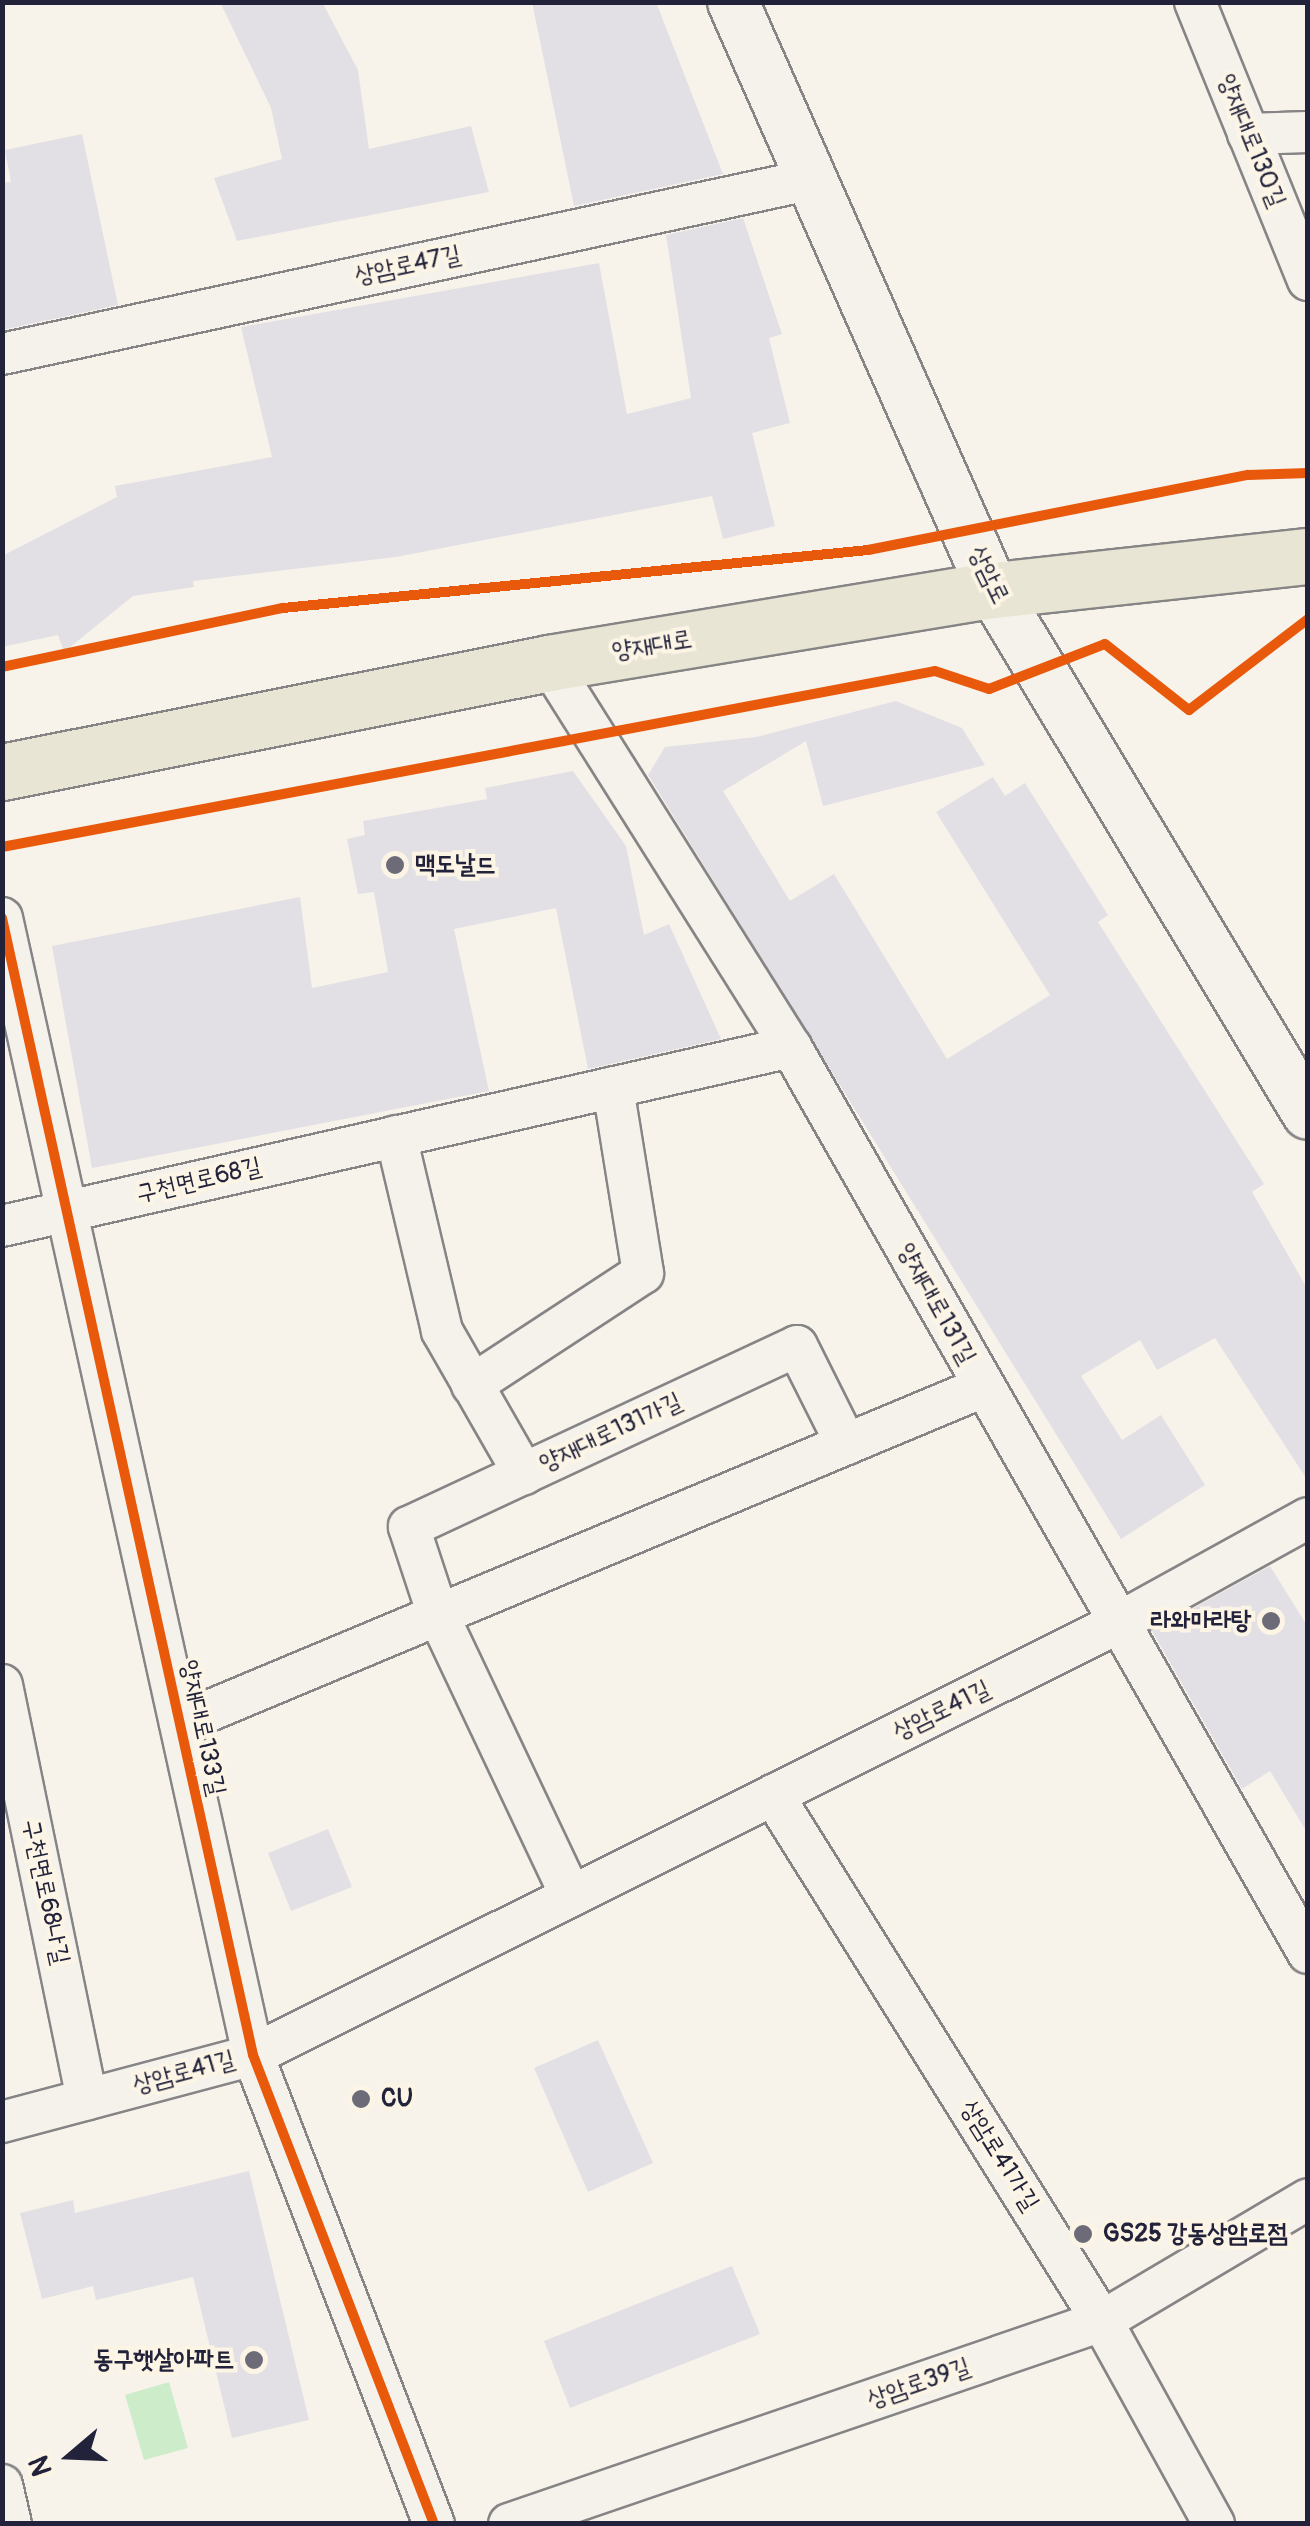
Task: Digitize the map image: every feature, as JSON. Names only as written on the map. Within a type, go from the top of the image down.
[{"type":"main road","name":"양재대로","points":[[2,772],[550,663],[993,590],[1308,556]]},
{"type":"street","name":"상암로","points":[[733,2],[993,590],[1308,1114]]},
{"type":"street","name":"양재대로130길","points":[[1195,2],[1308,280]]},
{"type":"street","points":[[1248,134],[1308,132]]},
{"type":"street","name":"상암로47길","points":[[2,354],[814,179]]},
{"type":"street","name":"양재대로131길","points":[[550,663],[791,1047],[1116,1624],[1308,1952]]},
{"type":"street","name":"양재대로133길","points":[[2,918],[253,2055],[434,2524]]},
{"type":"street","name":"구천면로68길","points":[[2,1226],[791,1047]]},
{"type":"street","points":[[472,1385],[642,1273],[613,1088]]},
{"type":"street","points":[[396,1136],[442,1331],[524,1474]]},
{"type":"street","name":"양재대로131가길","points":[[438,1615],[410,1527],[796,1346],[846,1444]]},
{"type":"street","points":[[180,1723],[983,1387]]},
{"type":"street","name":"상암로41길","points":[[2,2122],[253,2055],[1116,1624],[1308,1518]]},
{"type":"street","points":[[438,1615],[571,1896]]},
{"type":"street","name":"구천면로68나길","points":[[2,1686],[87,2099]]},
{"type":"street","name":"상암로41가길","points":[[773,1795],[1102,2321],[1214,2524]]},
{"type":"street","name":"상암로39길","points":[[509,2524],[1102,2321],[1308,2199]]},
{"type":"street","points":[[2,2485],[11,2524]]},
{"type":"green space","points":[[169,2382],[188,2448],[144,2460],[125,2395]]},
{"type":"building","points":[[220,2],[322,2],[358,70],[369,149],[471,126],[489,192],[237,241],[214,178],[282,159],[271,108]]},
{"type":"building","points":[[532,2],[656,2],[723,174],[574,206]]},
{"type":"building","points":[[82,134],[118,305],[2,330],[2,183],[11,182],[5,150]]},
{"type":"building","points":[[743,218],[782,334],[769,338],[790,423],[752,433],[775,526],[723,539],[712,496],[396,557],[193,581],[194,587],[133,596],[64,652],[58,635],[2,647],[2,556],[117,497],[115,486],[272,457],[241,327],[599,263],[627,414],[691,398],[666,235]]},
{"type":"building","points":[[896,701],[962,728],[985,765],[823,806],[806,741],[723,791],[790,901],[834,874],[947,1059],[1050,995],[936,812],[993,777],[1005,796],[1025,783],[1108,915],[1098,922],[1264,1184],[1252,1192],[1308,1290],[1308,1481],[1215,1338],[1157,1370],[1140,1340],[1081,1376],[1122,1440],[1161,1415],[1205,1485],[1121,1539],[648,775],[665,747],[756,737]]},
{"type":"building","points":[[573,771],[626,846],[644,935],[669,924],[721,1039],[588,1069],[556,908],[454,929],[489,1091],[92,1168],[52,946],[300,897],[312,988],[388,972],[374,892],[358,894],[347,839],[365,835],[363,821],[487,799],[485,788]]},
{"type":"building","points":[[1270,1566],[1308,1627],[1308,1834],[1270,1771],[1242,1789],[1152,1631]]},
{"type":"building","points":[[328,1829],[352,1887],[291,1911],[268,1853]]},
{"type":"building","points":[[598,2040],[653,2163],[588,2192],[534,2068]]},
{"type":"building","name":"동구햇살아파트","points":[[249,2171],[309,2420],[232,2438],[193,2277],[96,2300],[93,2286],[42,2299],[20,2213],[73,2200],[75,2213]]},
{"type":"building","points":[[732,2266],[760,2334],[570,2408],[544,2341]]},
{"type":"cycle path","points":[[2,667],[283,608],[868,550],[1248,475],[1308,473]]},
{"type":"cycle path","points":[[2,847],[935,671],[989,689],[1105,644],[1189,710],[1308,619]]},
{"type":"cycle path","points":[[2,918],[253,2055],[434,2524]]},
{"type":"place","name":"맥도날드","points":[[395,865]]},
{"type":"place","name":"라와마라탕","points":[[1271,1621]]},
{"type":"place","name":"CU","points":[[361,2099]]},
{"type":"place","name":"GS25 강동상암로점","points":[[1083,2234]]},
{"type":"place","name":"동구햇살아파트","points":[[254,2360]]}]
